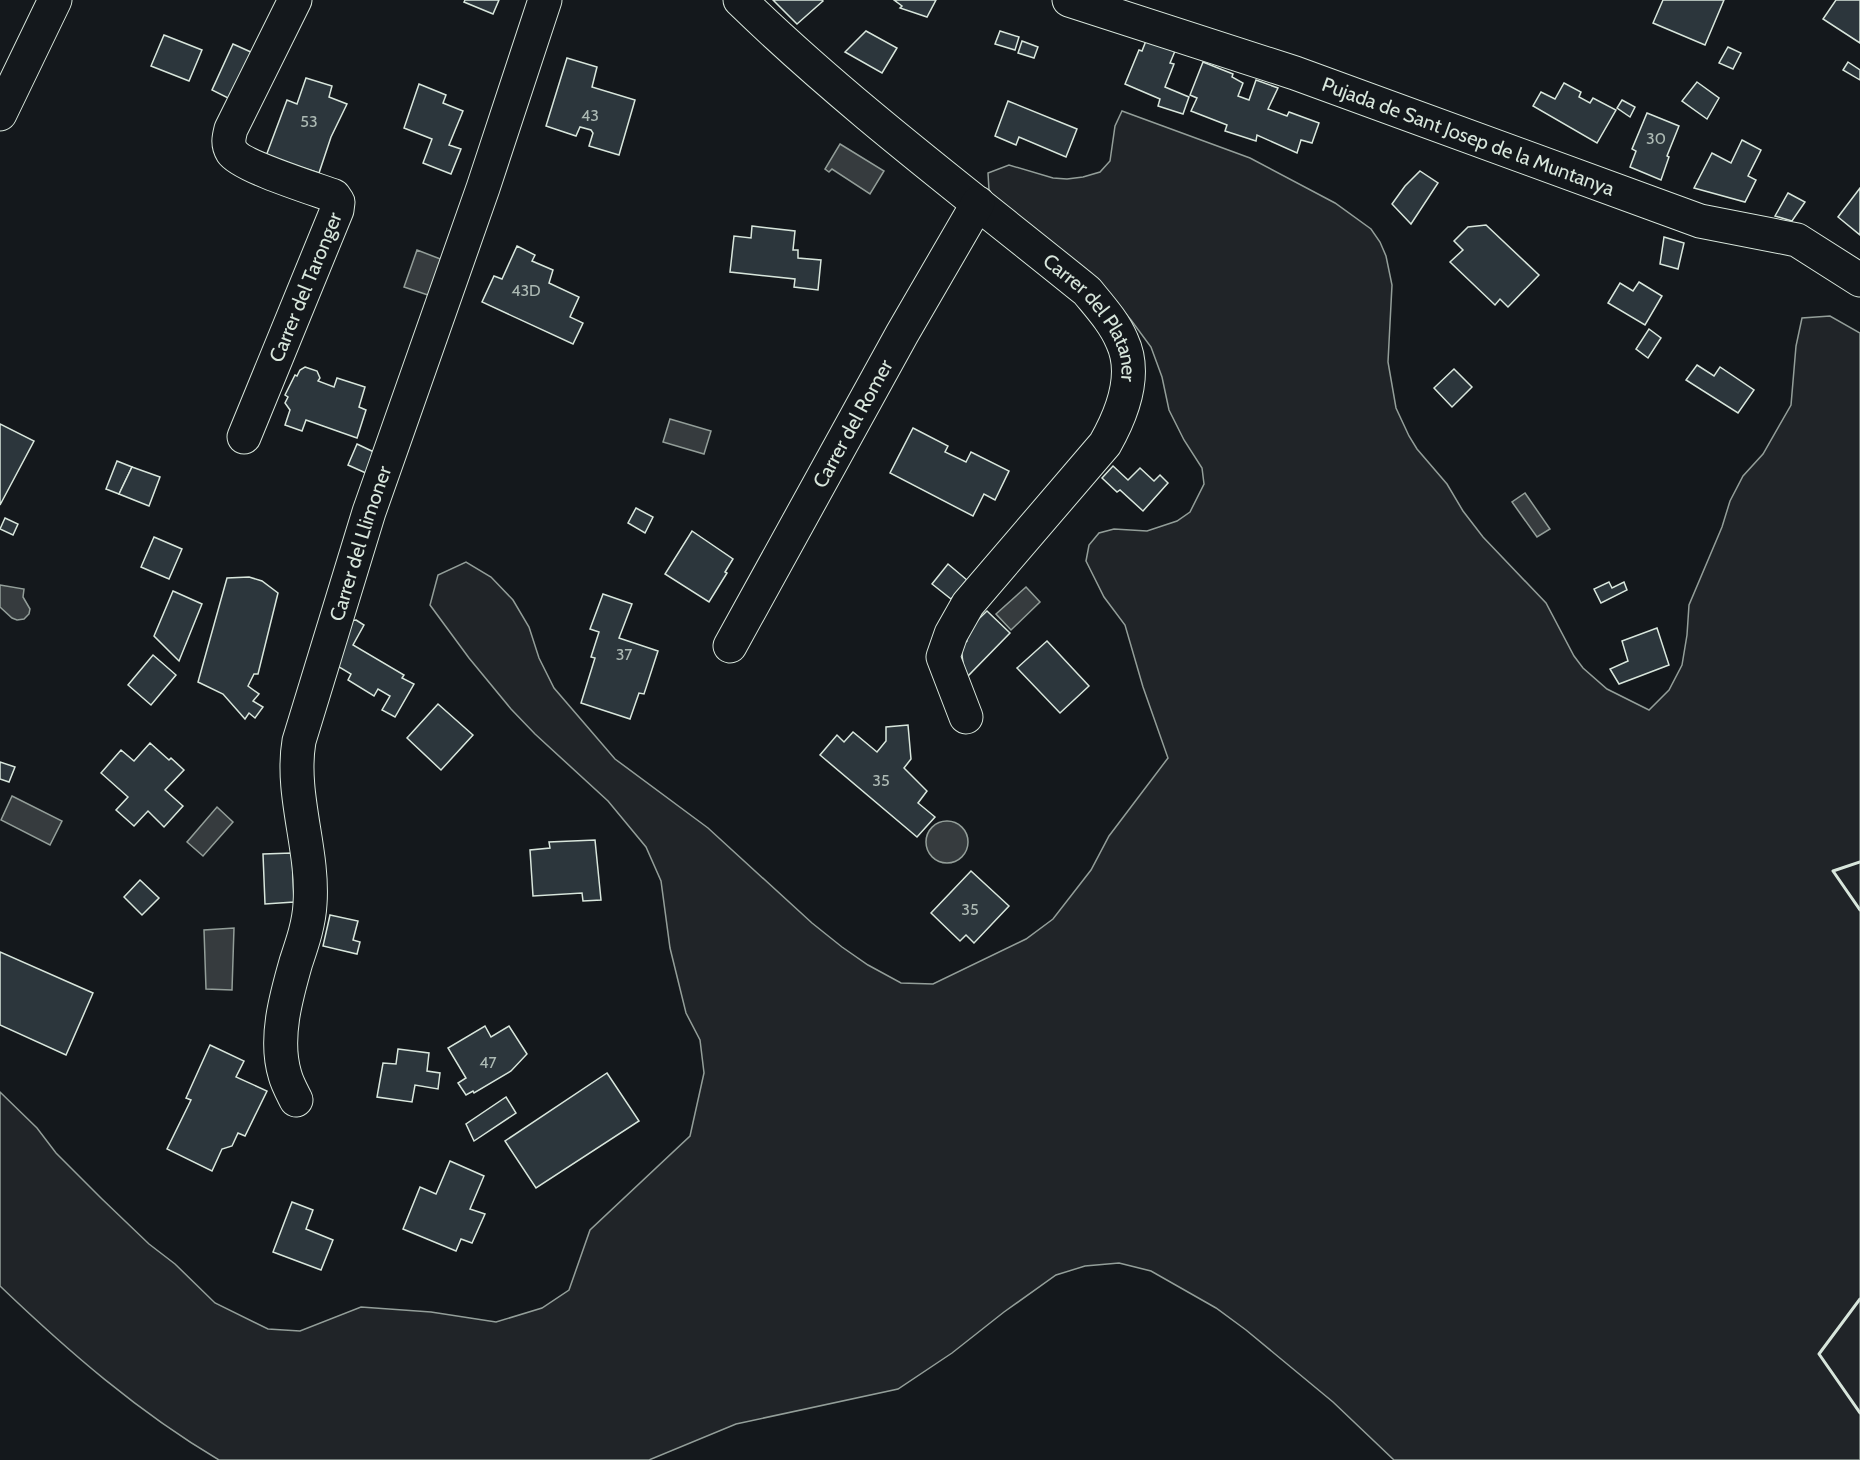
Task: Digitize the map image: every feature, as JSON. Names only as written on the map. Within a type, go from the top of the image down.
[{"type":"street","points":[[0,114],[55,0]]},
{"type":"street","name":"Carrer del Taronger","points":[[244,437],[337,210],[338,202],[334,196],[245,162],[231,151],[228,141],[231,129],[295,0]]},
{"type":"street","name":"Carrer del Llimoner","points":[[296,1100],[285,1075],[282,1032],[286,1000],[310,905],[309,867],[297,773],[299,741],[369,512],[475,210],[545,0]]},
{"type":"street","name":"Carrer del Plataner","points":[[740,0],[771,31],[867,114],[1087,291],[1111,321],[1124,342],[1129,366],[1127,390],[1118,421],[1105,444],[968,604],[951,634],[943,657],[966,717]]},
{"type":"street","name":"Pujada de Sant Josep de la Muntanya","points":[[1069,0],[1295,73],[1700,221],[1797,240],[1860,280]]},
{"type":"street","name":"Carrer del Romer","points":[[730,646],[897,344],[978,203]]},
{"type":"shaded area","points":[[1122,111],[1250,158],[1335,203],[1371,229],[1386,256],[1392,285],[1388,362],[1396,408],[1409,436],[1447,484],[1463,511],[1483,537],[1546,603],[1574,656],[1583,668],[1607,689],[1649,710],[1669,690],[1682,665],[1689,605],[1722,527],[1730,501],[1743,476],[1763,454],[1791,405],[1796,346],[1802,318],[1830,316],[1860,333],[1860,1460],[1394,1460],[1333,1402],[1216,1308],[1151,1271],[1119,1263],[1085,1266],[1056,1275],[952,1353],[898,1389],[736,1424],[649,1460],[219,1460],[132,1401],[78,1357],[0,1286],[0,1092],[37,1128],[56,1153],[102,1199],[215,1303],[268,1329],[300,1331],[361,1307],[431,1312],[496,1322],[542,1308],[569,1290],[590,1230],[690,1136],[704,1073],[700,1040],[686,1013],[670,948],[661,881],[646,847],[608,801],[511,709],[469,658],[430,605],[438,575],[466,562],[491,577],[513,600],[529,627],[539,658],[554,688],[615,759],[708,828],[812,923],[842,947],[868,965],[901,983],[933,984],[1026,939],[1053,919],[1091,870],[1109,836],[1168,758],[1143,687],[1125,625],[1104,597],[1086,561],[1089,545],[1099,533],[1114,529],[1147,531],[1177,521],[1190,512],[1204,484],[1202,468],[1169,410],[1162,377],[1151,347],[1121,308],[1000,205],[989,190],[988,173],[1009,165],[1053,178],[1083,177],[1100,172],[1110,161],[1115,126]]},
{"type":"shaded area","points":[[840,144],[884,171],[870,194],[832,169],[829,172],[825,169]]},
{"type":"shaded area","points":[[417,250],[443,260],[431,296],[404,287]]},
{"type":"shaded area","points":[[670,419],[711,431],[704,454],[663,442]]},
{"type":"shaded area","points":[[1525,493],[1550,529],[1537,537],[1512,502]]},
{"type":"shaded area","points":[[0,585],[24,589],[23,597],[30,609],[24,619],[12,618],[0,607]]},
{"type":"shaded area","points":[[1026,587],[1040,602],[1011,630],[996,614]]},
{"type":"shaded area","points":[[12,796],[62,821],[50,845],[1,820]]},
{"type":"shaded area","points":[[217,807],[233,822],[203,856],[187,842]]},
{"type":"shaded area","points":[[947,821],[962,827],[968,842],[962,857],[947,863],[932,857],[926,842],[932,827]]},
{"type":"shaded area","points":[[234,928],[232,990],[206,989],[204,930]]},
{"type":"building","points":[[465,0],[499,0],[493,14],[464,2]]},
{"type":"building","points":[[773,0],[822,0],[823,1],[797,24]]},
{"type":"building","points":[[894,0],[936,0],[927,17],[900,8],[902,6]]},
{"type":"building","points":[[1663,0],[1724,0],[1705,45],[1653,23]]},
{"type":"building","points":[[1836,0],[1860,0],[1860,43],[1823,19]]},
{"type":"building","points":[[866,31],[897,48],[882,73],[845,52]]},
{"type":"building","points":[[1000,31],[1019,37],[1015,50],[995,44]]},
{"type":"building","points":[[1149,33],[1178,44],[1170,63],[1174,64],[1165,87],[1189,97],[1183,114],[1158,106],[1160,99],[1125,84],[1139,50],[1142,51]]},
{"type":"building","points":[[164,35],[202,50],[189,81],[151,66]]},
{"type":"building","points":[[1022,41],[1038,47],[1034,58],[1018,53]]},
{"type":"building","points":[[233,44],[253,53],[232,100],[212,90]]},
{"type":"building","points":[[1728,47],[1741,53],[1733,69],[1719,63]]},
{"type":"building","points":[[567,58],[597,67],[592,87],[635,100],[619,155],[589,146],[593,133],[591,130],[580,127],[576,136],[546,126]]},
{"type":"building","points":[[1203,62],[1233,74],[1232,77],[1243,83],[1238,96],[1249,100],[1256,80],[1278,88],[1268,109],[1287,116],[1289,112],[1319,123],[1312,143],[1301,140],[1297,153],[1257,135],[1256,141],[1225,131],[1227,125],[1191,111],[1197,98],[1190,95]]},
{"type":"building","points":[[1848,62],[1860,70],[1860,80],[1843,70]]},
{"type":"building","points":[[306,78],[332,86],[329,97],[347,104],[331,137],[319,173],[266,156],[287,100],[297,104]]},
{"type":"building","points":[[1697,82],[1719,98],[1707,119],[1682,101]]},
{"type":"building","points":[[1564,83],[1581,92],[1579,97],[1590,103],[1593,98],[1616,110],[1597,143],[1533,106],[1541,92],[1555,99]]},
{"type":"building","points":[[419,84],[446,95],[443,103],[463,111],[449,145],[461,149],[451,174],[423,163],[432,139],[404,128]]},
{"type":"building","points":[[1622,100],[1635,107],[1630,117],[1617,108]]},
{"type":"building","points":[[1008,101],[1077,129],[1066,157],[1019,137],[1016,145],[995,136]]},
{"type":"building","points":[[1647,113],[1679,126],[1667,156],[1669,157],[1661,180],[1630,167],[1636,151],[1632,149]]},
{"type":"building","points":[[1742,140],[1761,150],[1748,176],[1756,180],[1745,202],[1694,188],[1712,153],[1731,163]]},
{"type":"building","points":[[1420,171],[1438,183],[1411,224],[1392,204]]},
{"type":"building","points":[[1860,188],[1860,235],[1838,217]]},
{"type":"building","points":[[1788,193],[1805,202],[1792,221],[1775,216]]},
{"type":"building","points":[[1486,225],[1539,275],[1508,307],[1500,299],[1495,305],[1450,262],[1463,250],[1454,241],[1468,227]]},
{"type":"building","points":[[752,226],[795,231],[793,250],[798,250],[798,258],[821,260],[818,290],[794,287],[795,279],[730,272],[734,236],[751,238]]},
{"type":"building","points":[[1664,237],[1684,243],[1678,269],[1660,264]]},
{"type":"building","points":[[517,246],[535,255],[532,261],[553,270],[549,283],[579,297],[570,317],[583,323],[573,344],[482,302],[494,276],[502,279]]},
{"type":"building","points":[[1639,282],[1662,296],[1645,325],[1608,303],[1620,283],[1633,291]]},
{"type":"building","points":[[1649,329],[1661,338],[1648,358],[1636,349]]},
{"type":"building","points":[[1697,365],[1714,376],[1720,367],[1754,390],[1738,413],[1686,380]]},
{"type":"building","points":[[305,367],[317,371],[320,378],[318,381],[334,387],[337,378],[365,387],[359,407],[366,410],[357,438],[306,420],[302,431],[285,425],[290,410],[285,403],[288,397],[285,395],[295,375],[297,376]]},
{"type":"building","points":[[1454,369],[1472,387],[1452,407],[1434,388]]},
{"type":"building","points":[[0,424],[34,441],[0,505]]},
{"type":"building","points":[[913,428],[948,446],[945,452],[966,462],[971,452],[1009,471],[995,500],[984,494],[973,516],[890,473]]},
{"type":"building","points":[[357,444],[376,453],[368,474],[348,465]]},
{"type":"building","points":[[117,461],[132,467],[119,494],[106,489]]},
{"type":"building","points":[[1113,466],[1128,480],[1140,468],[1154,481],[1160,475],[1168,483],[1143,511],[1120,490],[1117,492],[1102,478]]},
{"type":"building","points":[[132,467],[160,477],[149,506],[119,494]]},
{"type":"building","points":[[636,508],[653,517],[645,533],[628,523]]},
{"type":"building","points":[[5,518],[18,524],[13,535],[0,529]]},
{"type":"building","points":[[692,531],[733,559],[709,602],[665,574]]},
{"type":"building","points":[[154,537],[182,549],[169,579],[141,567]]},
{"type":"building","points":[[948,564],[967,580],[951,599],[932,584]]},
{"type":"building","points":[[249,577],[262,581],[278,593],[258,674],[254,674],[248,686],[259,694],[253,701],[263,707],[255,718],[249,713],[245,719],[223,694],[198,682],[227,578]]},
{"type":"building","points":[[1609,582],[1612,588],[1624,582],[1627,590],[1601,603],[1594,589]]},
{"type":"building","points":[[173,591],[202,604],[179,661],[154,636]]},
{"type":"building","points":[[603,594],[632,604],[619,638],[658,651],[644,694],[639,693],[630,719],[581,703],[595,658],[591,657],[599,632],[590,629]]},
{"type":"building","points":[[987,611],[1010,633],[965,679],[961,647],[967,641],[962,635]]},
{"type":"building","points":[[356,620],[364,625],[353,645],[404,675],[402,678],[414,684],[395,717],[382,710],[390,696],[378,689],[374,696],[348,680],[351,674],[329,661],[341,622]]},
{"type":"building","points":[[1657,628],[1669,665],[1619,684],[1610,669],[1628,661],[1622,641]]},
{"type":"building","points":[[1047,641],[1089,686],[1060,713],[1017,668]]},
{"type":"building","points":[[153,655],[176,675],[151,705],[128,685]]},
{"type":"building","points":[[438,704],[473,735],[441,770],[407,738]]},
{"type":"building","points":[[908,725],[911,759],[904,768],[927,791],[918,803],[935,817],[917,837],[820,755],[837,735],[844,742],[853,732],[877,752],[886,741],[886,727]]},
{"type":"building","points":[[150,743],[184,770],[165,790],[183,806],[164,827],[148,811],[134,826],[116,810],[128,797],[101,773],[121,750],[134,761]]},
{"type":"building","points":[[0,762],[15,767],[9,782],[0,779]]},
{"type":"building","points":[[595,840],[601,900],[583,901],[582,893],[533,896],[530,850],[550,848],[549,842]]},
{"type":"building","points":[[292,853],[294,902],[265,904],[263,854]]},
{"type":"building","points":[[971,871],[1009,906],[974,943],[966,935],[960,941],[931,913]]},
{"type":"building","points":[[140,880],[159,898],[142,915],[124,897]]},
{"type":"building","points":[[330,915],[358,921],[353,940],[360,942],[357,954],[323,946]]},
{"type":"building","points":[[0,952],[93,993],[66,1055],[0,1025]]},
{"type":"building","points":[[485,1026],[491,1037],[509,1026],[527,1054],[511,1071],[474,1093],[473,1091],[466,1095],[458,1083],[466,1078],[448,1048]]},
{"type":"building","points":[[210,1045],[244,1061],[236,1077],[267,1091],[245,1136],[238,1133],[232,1146],[222,1149],[212,1171],[167,1149],[191,1100],[186,1098]]},
{"type":"building","points":[[398,1049],[429,1053],[427,1071],[440,1073],[438,1089],[415,1085],[412,1102],[377,1097],[383,1063],[396,1064]]},
{"type":"building","points":[[607,1073],[639,1121],[536,1188],[505,1141]]},
{"type":"building","points":[[506,1097],[516,1113],[474,1141],[466,1124]]},
{"type":"building","points":[[450,1161],[484,1176],[470,1209],[485,1214],[472,1243],[461,1239],[456,1251],[403,1229],[420,1187],[436,1194]]},
{"type":"building","points":[[292,1202],[313,1210],[306,1229],[333,1240],[321,1270],[273,1252]]},
{"type":"wall","points":[[1860,862],[1833,871],[1860,910]]},
{"type":"wall","points":[[1860,1299],[1819,1354],[1860,1413]]}]
